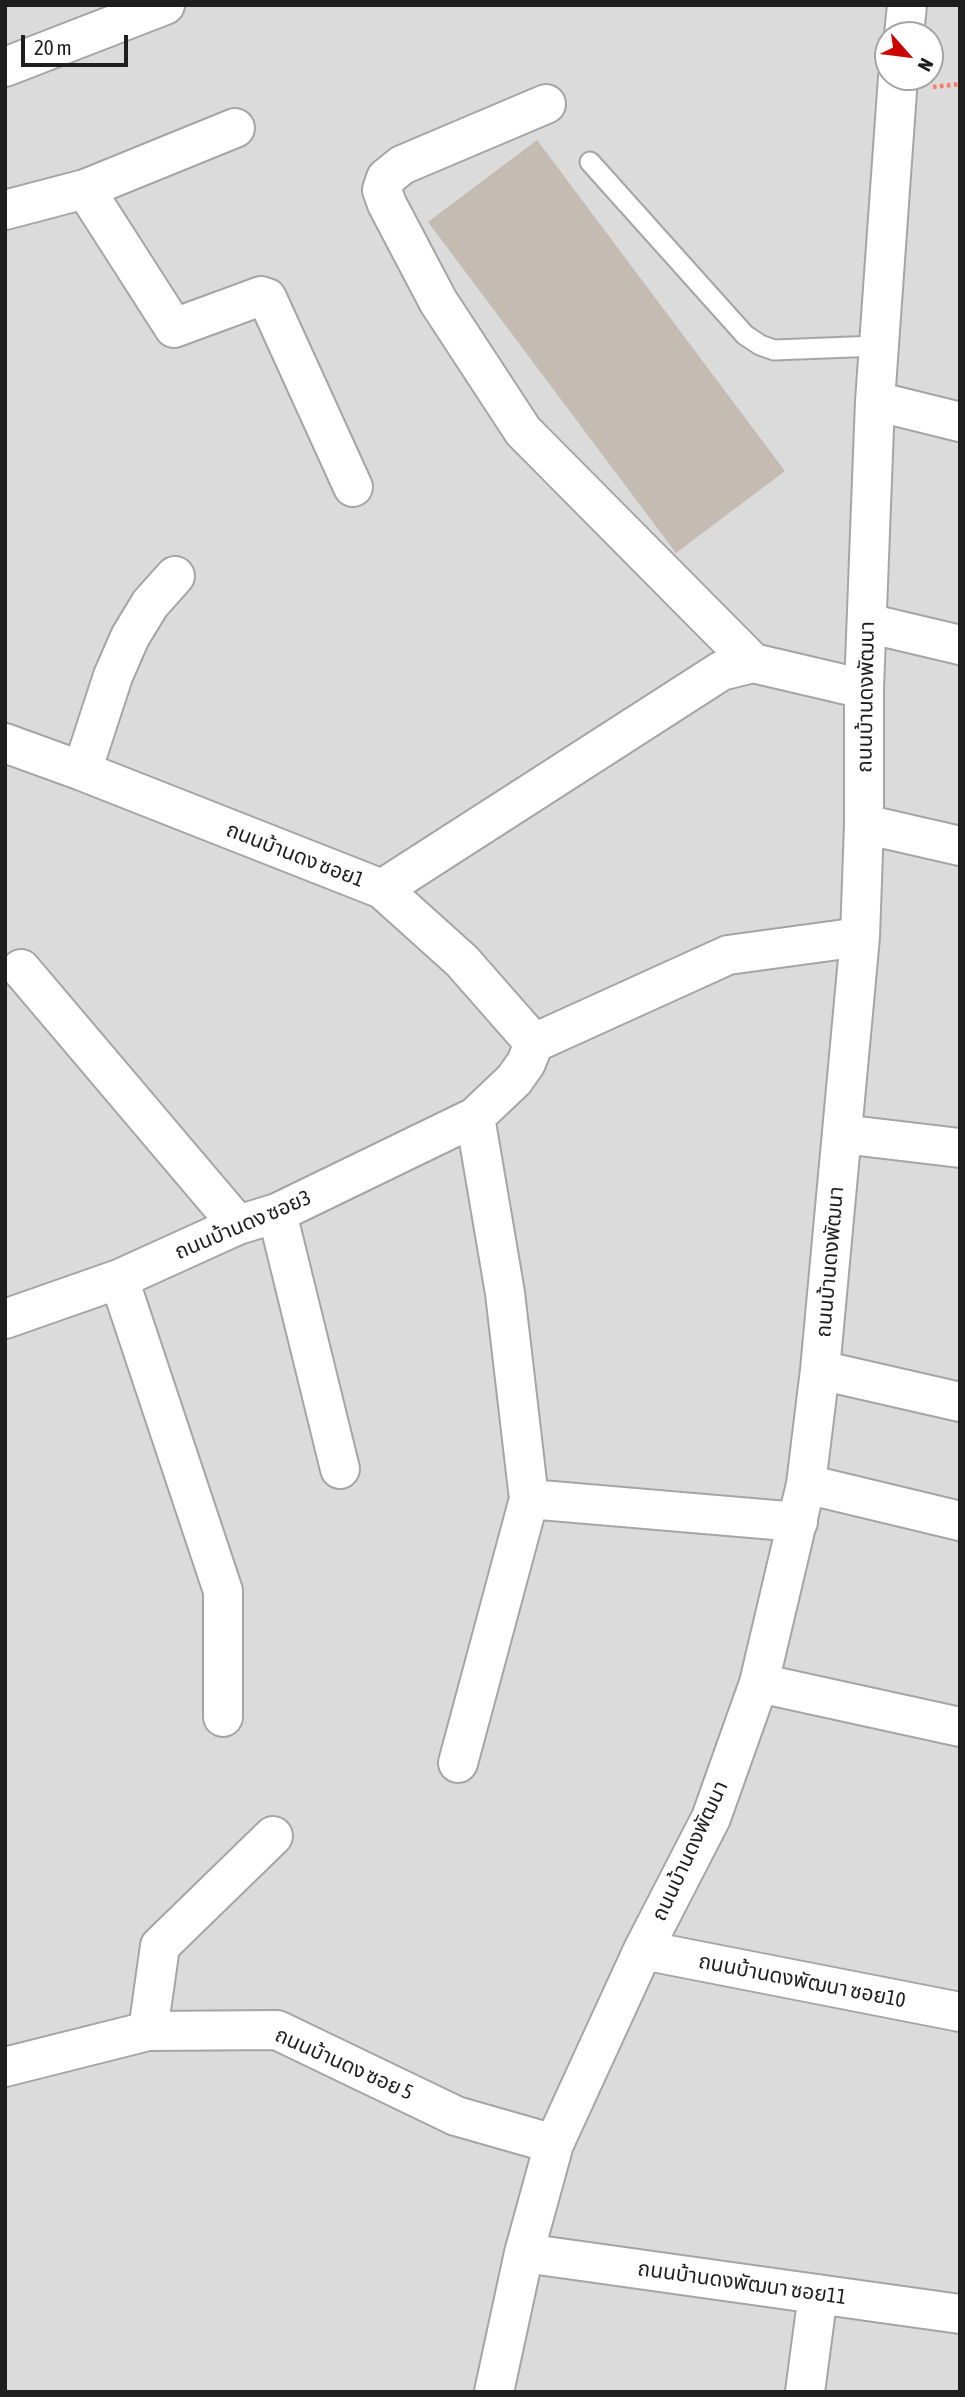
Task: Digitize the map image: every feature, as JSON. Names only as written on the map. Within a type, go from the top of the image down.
[{"type":"street","points":[[5,67],[164,5]]},
{"type":"street","name":"ถนนบ้านดงพัฒนา","points":[[494,2392],[524,2253],[554,2144],[643,1950],[711,1818],[759,1683],[806,1484],[820,1370],[860,937],[864,824],[864,689],[874,401],[897,91]]},
{"type":"street","points":[[546,104],[402,165],[386,178],[382,190],[384,197],[438,301],[523,431],[753,663]]},
{"type":"street","points":[[5,210],[85,189],[235,128]]},
{"type":"street","points":[[85,189],[173,327],[261,296],[267,298],[353,487]]},
{"type":"street","points":[[874,401],[960,422]]},
{"type":"street","points":[[82,771],[113,676],[130,637],[150,604],[175,576]]},
{"type":"street","points":[[867,623],[960,645]]},
{"type":"street","points":[[382,888],[721,671],[753,663],[864,689]]},
{"type":"street","name":"ถนนบ้านดง ซอย1","points":[[5,744],[82,771],[382,888],[462,961],[534,1043]]},
{"type":"street","points":[[864,824],[960,846]]},
{"type":"street","points":[[534,1043],[728,955],[860,937]]},
{"type":"street","points":[[21,969],[238,1225]]},
{"type":"street","name":"ถนนบ้านดง ซอย3","points":[[5,1319],[119,1279],[238,1225],[277,1213],[475,1118],[514,1080],[526,1063],[534,1043]]},
{"type":"street","points":[[458,1763],[529,1499],[505,1293],[475,1118]]},
{"type":"street","points":[[842,1134],[960,1148]]},
{"type":"street","points":[[277,1213],[340,1469]]},
{"type":"street","points":[[119,1279],[223,1591],[223,1717]]},
{"type":"street","points":[[820,1370],[960,1402]]},
{"type":"street","points":[[806,1484],[960,1521]]},
{"type":"street","points":[[529,1499],[798,1522]]},
{"type":"street","points":[[759,1683],[960,1727]]},
{"type":"street","points":[[148,2031],[160,1946],[273,1836]]},
{"type":"street","name":"ถนนบ้านดงพัฒนา ซอย10","points":[[643,1950],[960,2012]]},
{"type":"street","name":"ถนนบ้านดง ซอย 5","points":[[5,2067],[148,2031],[277,2030],[456,2116],[554,2144]]},
{"type":"street","name":"ถนนบ้านดงพัฒนา ซอย11","points":[[524,2253],[960,2314]]},
{"type":"street","points":[[804,2392],[818,2294]]},
{"type":"lane","points":[[590,162],[745,335],[760,345],[774,350],[877,346]]},
{"type":"shaded area","points":[[5,5],[960,5],[960,2392],[5,2392]]},
{"type":"building","points":[[537,140],[785,471],[676,553],[428,222]]}]
